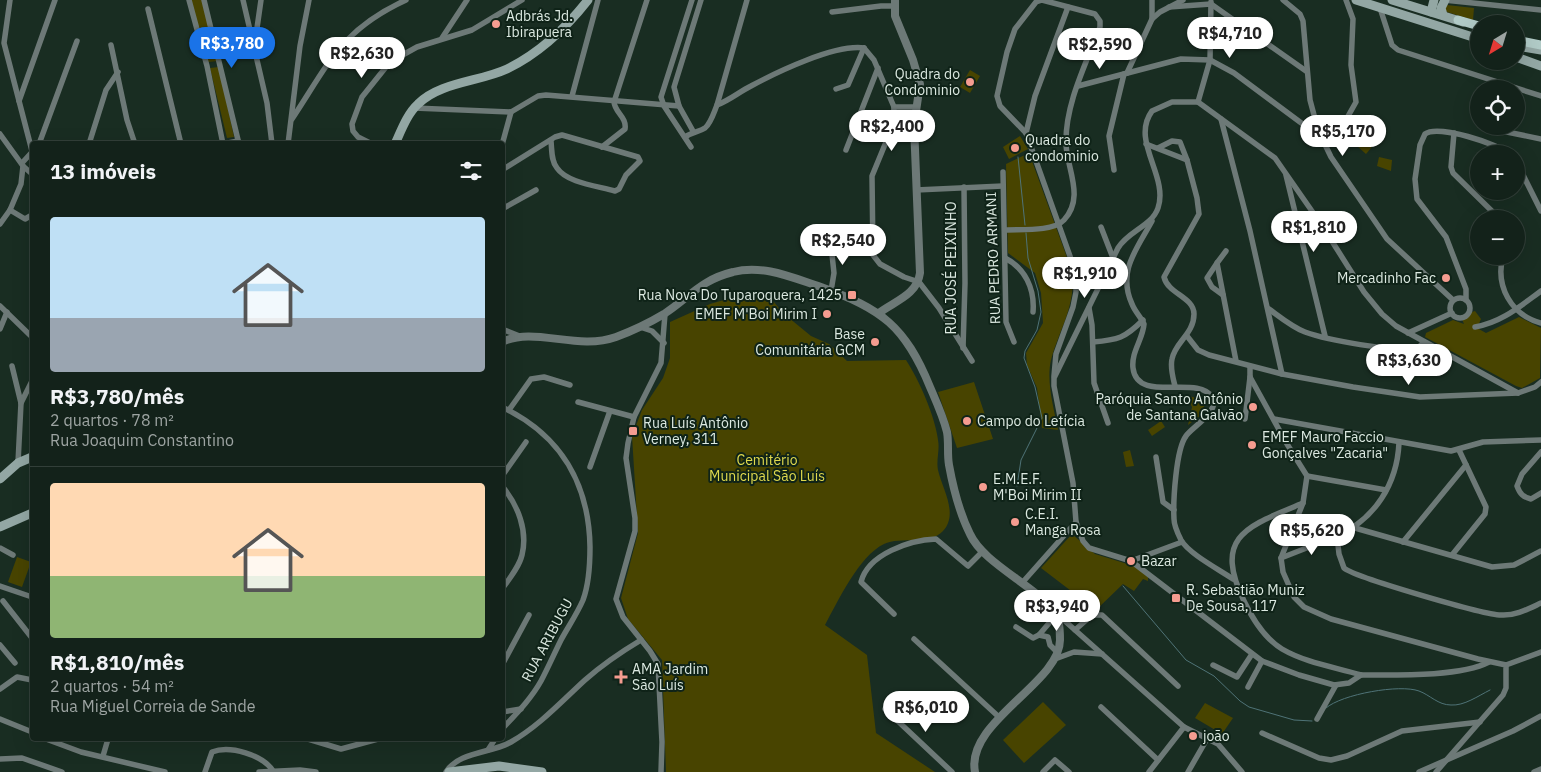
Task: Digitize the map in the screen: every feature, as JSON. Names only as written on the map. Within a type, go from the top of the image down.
[{"type":"main road","points":[[397,141],[414,108],[430,95],[496,74],[520,62],[562,31],[588,0]]},
{"type":"main road","points":[[1356,0],[1470,36]]},
{"type":"main road","points":[[1392,0],[1470,23]]},
{"type":"main road","points":[[1431,12],[1434,0]]},
{"type":"main road","points":[[1442,15],[1441,8],[1444,0]]},
{"type":"main road","points":[[1458,20],[1470,26]]},
{"type":"main road","points":[[1525,42],[1541,46]]},
{"type":"main road","points":[[1525,47],[1541,50]]},
{"type":"main road","points":[[1525,61],[1541,61]]},
{"type":"main road","points":[[1525,61],[1541,66]]},
{"type":"main road","points":[[0,479],[18,463],[30,457]]},
{"type":"main road","points":[[0,527],[30,514]]},
{"type":"main road","points":[[448,772],[499,766],[542,772]]},
{"type":"main road","points":[[473,772],[486,768]]},
{"type":"street","points":[[10,0],[4,43],[30,143]]},
{"type":"street","points":[[19,101],[55,0]]},
{"type":"street","points":[[189,0],[207,66],[222,141]]},
{"type":"street","points":[[204,0],[238,141]]},
{"type":"street","points":[[242,0],[267,103],[272,141]]},
{"type":"street","points":[[254,46],[261,0]]},
{"type":"street","points":[[288,141],[300,46],[309,0]]},
{"type":"street","points":[[292,119],[340,46],[366,22],[406,0]]},
{"type":"street","points":[[442,38],[467,0]]},
{"type":"street","points":[[367,141],[358,136],[352,124],[362,98],[390,62],[404,52],[442,38],[472,30],[522,0]]},
{"type":"street","points":[[602,147],[626,129],[626,121],[616,110],[614,102],[647,0]]},
{"type":"street","points":[[691,147],[664,106],[662,97],[692,0]]},
{"type":"street","points":[[693,131],[679,106],[674,92],[675,80],[701,0]]},
{"type":"street","points":[[685,137],[693,131],[706,127],[717,105],[747,0]]},
{"type":"street","points":[[1005,230],[1057,226],[1068,215],[1074,197],[1074,182],[1066,143],[1069,117],[1078,86],[1100,28],[1100,21],[1095,14],[1042,0],[1036,2],[1015,29],[1007,52],[997,96],[1000,106],[1026,133],[1057,226],[1072,261],[1077,282],[1073,307],[1054,360],[1056,394],[1073,483],[1075,526],[1089,548],[1131,561],[1262,661],[1299,675],[1336,685],[1350,683],[1361,676]]},
{"type":"street","points":[[1114,170],[1109,136],[1125,74],[1152,19],[1152,0]]},
{"type":"street","points":[[1152,19],[1183,0]]},
{"type":"street","points":[[1283,0],[1300,14],[1303,21],[1310,100],[1318,130],[1324,142],[1382,233],[1456,299],[1466,300]]},
{"type":"street","points":[[1324,142],[1347,118],[1356,102],[1351,65],[1353,19],[1346,0]]},
{"type":"street","points":[[1444,0],[1541,10]]},
{"type":"street","points":[[572,96],[597,2]]},
{"type":"street","points":[[1169,7],[1211,2],[1306,71]]},
{"type":"street","points":[[1198,102],[1210,60],[1211,2]]},
{"type":"street","points":[[832,12],[894,3],[898,24],[919,75],[920,92],[916,107],[916,190],[920,248],[919,282],[910,293],[879,313]]},
{"type":"street","points":[[1026,133],[1036,96],[1068,7]]},
{"type":"street","points":[[1380,8],[1392,45],[1398,50],[1541,96]]},
{"type":"street","points":[[148,9],[180,141]]},
{"type":"street","points":[[40,141],[77,41]]},
{"type":"street","points":[[111,45],[127,120],[134,141]]},
{"type":"street","points":[[717,105],[748,87],[816,58],[848,48],[864,48],[871,55],[894,107],[893,125],[872,176],[873,255],[876,260],[904,278],[919,282],[939,308],[972,361]]},
{"type":"street","points":[[836,90],[848,85],[864,48]]},
{"type":"street","points":[[1078,86],[1181,59],[1210,60],[1234,73],[1304,125],[1318,130]]},
{"type":"street","points":[[207,66],[221,65]]},
{"type":"street","points":[[846,150],[878,68]]},
{"type":"street","points":[[90,141],[106,90],[118,72]]},
{"type":"street","points":[[414,108],[511,112],[538,96],[572,96],[614,102],[679,106]]},
{"type":"street","points":[[1233,579],[1182,542],[1175,523],[1174,510],[1182,442],[1190,431],[1206,417],[1213,401],[1206,392],[1174,386],[1156,388],[1147,385],[1136,376],[1133,370],[1133,361],[1144,330],[1142,320],[1129,298],[1126,276],[1134,251],[1158,209],[1160,194],[1146,144],[1146,122],[1152,111],[1172,102],[1198,102],[1264,149],[1286,173],[1364,292],[1382,314],[1408,333],[1518,393]]},
{"type":"street","points":[[894,107],[916,107]]},
{"type":"street","points":[[503,141],[511,112]]},
{"type":"street","points":[[1221,119],[1269,309],[1282,374]]},
{"type":"street","points":[[1463,284],[1456,299],[1450,306],[1452,312],[1458,317],[1465,316],[1470,310],[1466,300],[1467,293],[1443,232],[1417,200],[1414,178],[1420,145],[1425,134],[1434,130],[1454,133],[1493,145]]},
{"type":"street","points":[[1454,133],[1451,167],[1453,173],[1491,210]]},
{"type":"street","points":[[0,134],[29,176],[21,184],[10,210],[0,224]]},
{"type":"street","points":[[505,168],[551,142],[555,137],[562,135],[640,160],[626,175],[617,190],[568,177],[560,172],[552,157],[551,142]]},
{"type":"street","points":[[1524,135],[1541,138]]},
{"type":"street","points":[[1158,148],[1172,141],[1180,142],[1187,160],[1199,214],[1198,220],[1164,276],[1170,289],[1192,307],[1193,322],[1187,336],[1175,351],[1172,359],[1174,386]]},
{"type":"street","points":[[1146,144],[1187,160]]},
{"type":"street","points":[[23,165],[30,154]]},
{"type":"street","name":"RUA PEDRO ARMANI","points":[[1003,172],[1006,322],[1014,342]]},
{"type":"street","points":[[1286,173],[1325,336]]},
{"type":"street","points":[[1525,179],[1541,211]]},
{"type":"street","points":[[916,190],[1003,186]]},
{"type":"street","name":"RUA JOSÉ PEIXINHO","points":[[963,348],[966,283],[964,187]]},
{"type":"street","points":[[505,207],[536,190]]},
{"type":"street","points":[[10,210],[26,220],[30,217]]},
{"type":"street","points":[[1054,378],[1113,258],[1127,236],[1153,219]]},
{"type":"street","points":[[1101,227],[1113,258]]},
{"type":"street","points":[[830,236],[834,273],[830,291]]},
{"type":"street","points":[[1223,296],[1212,287],[1207,278],[1226,251]]},
{"type":"street","points":[[1005,258],[1019,266],[1025,276],[1031,291],[1033,312]]},
{"type":"street","points":[[1217,263],[1236,361]]},
{"type":"street","points":[[1501,265],[1504,294],[1516,310],[1541,323]]},
{"type":"street","points":[[505,330],[522,336],[587,343],[604,341],[664,314],[700,285],[732,272],[750,269],[773,272],[830,291],[879,313],[906,339],[917,356],[946,430],[950,468],[971,536],[983,551],[1022,583],[1184,727],[1223,748],[1242,772]]},
{"type":"street","points":[[1474,327],[1494,322],[1516,310],[1541,291]]},
{"type":"street","points":[[0,306],[30,335]]},
{"type":"street","points":[[1089,308],[1093,342],[1094,383],[1108,423]]},
{"type":"street","points":[[1269,309],[1296,328],[1325,336],[1392,348],[1417,349],[1424,342]]},
{"type":"street","points":[[0,329],[7,312]]},
{"type":"street","points":[[1408,333],[1452,312]]},
{"type":"street","points":[[660,772],[662,742],[658,664],[623,618],[616,599],[635,531],[635,518],[626,458],[634,418],[661,363],[664,343],[664,314]]},
{"type":"street","points":[[1093,342],[1119,339],[1132,331],[1142,320]]},
{"type":"street","points":[[638,327],[652,331],[664,343]]},
{"type":"street","points":[[505,341],[522,336]]},
{"type":"street","points":[[1187,336],[1198,350],[1250,367],[1414,397],[1518,393],[1535,387],[1541,382]]},
{"type":"street","points":[[12,366],[21,403],[18,463]]},
{"type":"street","points":[[1245,419],[1250,367]]},
{"type":"street","points":[[506,409],[531,379],[544,377],[570,385]]},
{"type":"street","points":[[1250,377],[1307,476],[1303,503],[1280,558],[1283,572],[1294,597],[1317,614],[1489,662],[1506,665],[1541,652]]},
{"type":"street","points":[[21,403],[30,385]]},
{"type":"street","points":[[578,402],[634,418]]},
{"type":"street","name":"RUA ARIBUGU","points":[[505,726],[521,709],[541,682],[583,600],[590,562],[590,524],[582,492],[566,459],[552,442],[534,426],[506,409]]},
{"type":"street","points":[[590,467],[610,412]]},
{"type":"street","points":[[1274,418],[1443,450],[1459,450],[1483,442],[1541,440]]},
{"type":"street","points":[[505,472],[526,442]]},
{"type":"street","points":[[1280,558],[1355,528],[1370,513],[1386,490],[1397,468],[1399,443]]},
{"type":"street","points":[[1452,555],[1485,514],[1486,507],[1459,450]]},
{"type":"street","points":[[1541,452],[1522,474],[1517,486],[1520,494],[1526,498],[1531,499],[1541,493]]},
{"type":"street","points":[[1156,457],[1163,502],[1174,510]]},
{"type":"street","points":[[1403,542],[1466,465]]},
{"type":"street","points":[[1307,476],[1386,490]]},
{"type":"street","points":[[505,490],[517,510],[522,526],[523,546],[519,564],[505,584]]},
{"type":"street","points":[[1303,503],[1268,518],[1243,533],[1231,555],[1233,579],[1258,626],[1269,639],[1298,656],[1361,676],[1455,671],[1489,662]]},
{"type":"street","points":[[1022,583],[1075,526]]},
{"type":"street","points":[[1355,528],[1478,564],[1503,567],[1523,562],[1541,551]]},
{"type":"street","points":[[1337,536],[1339,554],[1344,568],[1370,579],[1499,616],[1512,615],[1541,604]]},
{"type":"street","points":[[894,614],[862,582],[864,576],[886,552],[936,540],[968,566],[983,551]]},
{"type":"street","points":[[1131,561],[1182,542]]},
{"type":"street","points":[[0,548],[13,555]]},
{"type":"street","points":[[0,586],[30,596]]},
{"type":"street","points":[[9,589],[1,602],[30,636]]},
{"type":"street","points":[[975,772],[977,748],[1000,718],[1057,656],[1060,641],[1056,613]]},
{"type":"street","points":[[505,659],[529,614]]},
{"type":"street","points":[[1075,630],[1092,615],[1102,615],[1178,686]]},
{"type":"street","points":[[1039,635],[1050,622]]},
{"type":"street","points":[[1016,627],[1030,638],[1039,635],[1048,637],[1050,645],[1057,656]]},
{"type":"street","points":[[914,639],[1000,718]]},
{"type":"street","points":[[448,772],[452,764],[511,742],[534,726],[586,679],[641,640]]},
{"type":"street","points":[[0,644],[15,663]]},
{"type":"street","points":[[1057,656],[1074,652],[1102,654]]},
{"type":"street","points":[[1213,665],[1237,677],[1252,654]]},
{"type":"street","points":[[1248,686],[1262,661]]},
{"type":"street","points":[[1436,772],[1503,695],[1506,688],[1506,665]]},
{"type":"street","points":[[0,689],[17,677],[30,680]]},
{"type":"street","points":[[1317,719],[1336,685]]},
{"type":"street","points":[[1101,707],[1158,760]]},
{"type":"street","points":[[505,712],[521,709]]},
{"type":"street","points":[[885,710],[952,772]]},
{"type":"street","points":[[1419,772],[1513,731],[1541,716]]},
{"type":"street","points":[[0,719],[30,731]]},
{"type":"street","points":[[1262,733],[1318,758],[1331,760],[1347,756],[1402,731],[1480,722]]},
{"type":"street","points":[[1149,772],[1184,727]]},
{"type":"street","points":[[1188,772],[1207,738]]},
{"type":"street","points":[[51,741],[81,752],[165,772]]},
{"type":"street","points":[[103,756],[107,741]]},
{"type":"street","points":[[315,741],[341,749],[371,741]]},
{"type":"street","points":[[488,750],[494,741]]},
{"type":"street","points":[[205,772],[209,756],[215,751],[240,752],[266,762],[273,771]]},
{"type":"street","points":[[0,759],[22,758],[62,772]]},
{"type":"street","points":[[1046,770],[1056,760],[1069,772]]},
{"type":"street","points":[[1534,772],[1541,769]]},
{"type":"street","points":[[1046,770],[1054,772]]},
{"type":"street","points":[[259,772],[316,772]]},
{"type":"green space","points":[[191,0],[202,0],[218,61],[208,62]]},
{"type":"green space","points":[[1447,5],[1474,8],[1473,15],[1470,15],[1470,19],[1447,12],[1444,9]]},
{"type":"green space","points":[[219,67],[234,137],[227,138],[210,68]]},
{"type":"green space","name":"Quadra do Condominio","points":[[970,70],[980,76],[970,93],[960,87]]},
{"type":"green space","points":[[1371,128],[1381,136],[1366,154],[1357,146]]},
{"type":"green space","name":"Quadra do condominio","points":[[1020,136],[1028,149],[1009,159],[1003,147]]},
{"type":"green space","points":[[1029,153],[1073,274],[1069,309],[1051,360],[1049,377],[1058,430],[1042,428],[1037,388],[1027,365],[1026,353],[1043,323],[1041,293],[1035,273],[1008,253],[1006,164]]},
{"type":"green space","points":[[1379,157],[1392,160],[1391,171],[1377,166]]},
{"type":"green space","name":"Cemitério Municipal São Luís","points":[[752,292],[769,296],[783,313],[811,336],[829,344],[847,361],[906,360],[930,409],[938,440],[938,470],[950,509],[948,524],[937,536],[923,540],[891,542],[875,550],[866,558],[850,580],[825,625],[867,655],[876,733],[935,772],[666,772],[662,660],[628,619],[621,598],[638,533],[632,436],[642,410],[663,378],[670,358],[670,322],[710,304]]},
{"type":"green space","points":[[1475,311],[1481,319],[1477,328],[1486,333],[1519,317],[1541,328],[1540,378],[1522,388],[1516,386],[1425,337],[1426,333],[1453,320],[1464,324],[1462,319]]},
{"type":"green space","name":"Campo do Letícia","points":[[974,382],[993,439],[957,448],[938,392]]},
{"type":"green space","points":[[1186,395],[1206,401],[1201,415],[1188,425],[1192,407]]},
{"type":"green space","points":[[1161,421],[1165,427],[1152,436],[1148,430]]},
{"type":"green space","points":[[1130,450],[1134,466],[1126,467],[1123,452]]},
{"type":"green space","points":[[1072,534],[1095,554],[1134,566],[1148,577],[1148,581],[1143,579],[1134,591],[1123,584],[1096,610],[1041,568]]},
{"type":"green space","points":[[17,557],[30,562],[22,587],[8,582]]},
{"type":"green space","points":[[1043,702],[1066,725],[1024,763],[1003,740]]},
{"type":"green space","points":[[1205,703],[1233,718],[1222,734],[1195,718]]},
{"type":"waterway","points":[[1018,157],[1025,225]]},
{"type":"waterway","points":[[1017,486],[1021,460],[1042,418],[1035,387],[1024,358],[1025,351],[1037,330],[1041,312],[1038,291],[1028,258],[1026,233]]},
{"type":"waterway","points":[[1123,586],[1186,660],[1214,676],[1240,701],[1249,707],[1294,720],[1312,721]]},
{"type":"waterway","points":[[1326,708],[1345,698],[1385,690],[1410,689],[1419,691],[1446,705],[1466,702],[1490,690]]},
{"type":"place","name":"Adbrás Jd. Ibirapuera","points":[[496,24]]},
{"type":"place","name":"Quadra do Condominio","points":[[970,82]]},
{"type":"place","name":"Quadra do condominio","points":[[1015,148]]},
{"type":"place","name":"Mercadinho Fac","points":[[1446,278]]},
{"type":"place","name":"Rua Nova Do Tuparoquera, 1425","points":[[852,295]]},
{"type":"place","name":"EMEF M'Boi Mirim I","points":[[827,314]]},
{"type":"place","name":"Base Comunitária GCM","points":[[875,342]]},
{"type":"place","name":"Paróquia Santo Antônio de Santana Galvão","points":[[1253,407]]},
{"type":"place","name":"Campo do Letícia","points":[[967,421]]},
{"type":"place","name":"Rua Luís Antônio Verney, 311","points":[[633,431]]},
{"type":"place","name":"EMEF Mauro Faccio Gonçalves \"Zacaria\"","points":[[1252,445]]},
{"type":"place","name":"E.M.E.F. M'Boi Mirim II","points":[[983,487]]},
{"type":"place","name":"C.E.I. Manga Rosa","points":[[1015,522]]},
{"type":"place","name":"Bazar","points":[[1131,561]]},
{"type":"place","name":"R. Sebastião Muniz De Sousa, 117","points":[[1176,598]]},
{"type":"place","name":"AMA Jardim São Luís","points":[[621,677]]},
{"type":"place","name":"joão","points":[[1193,736]]}]
